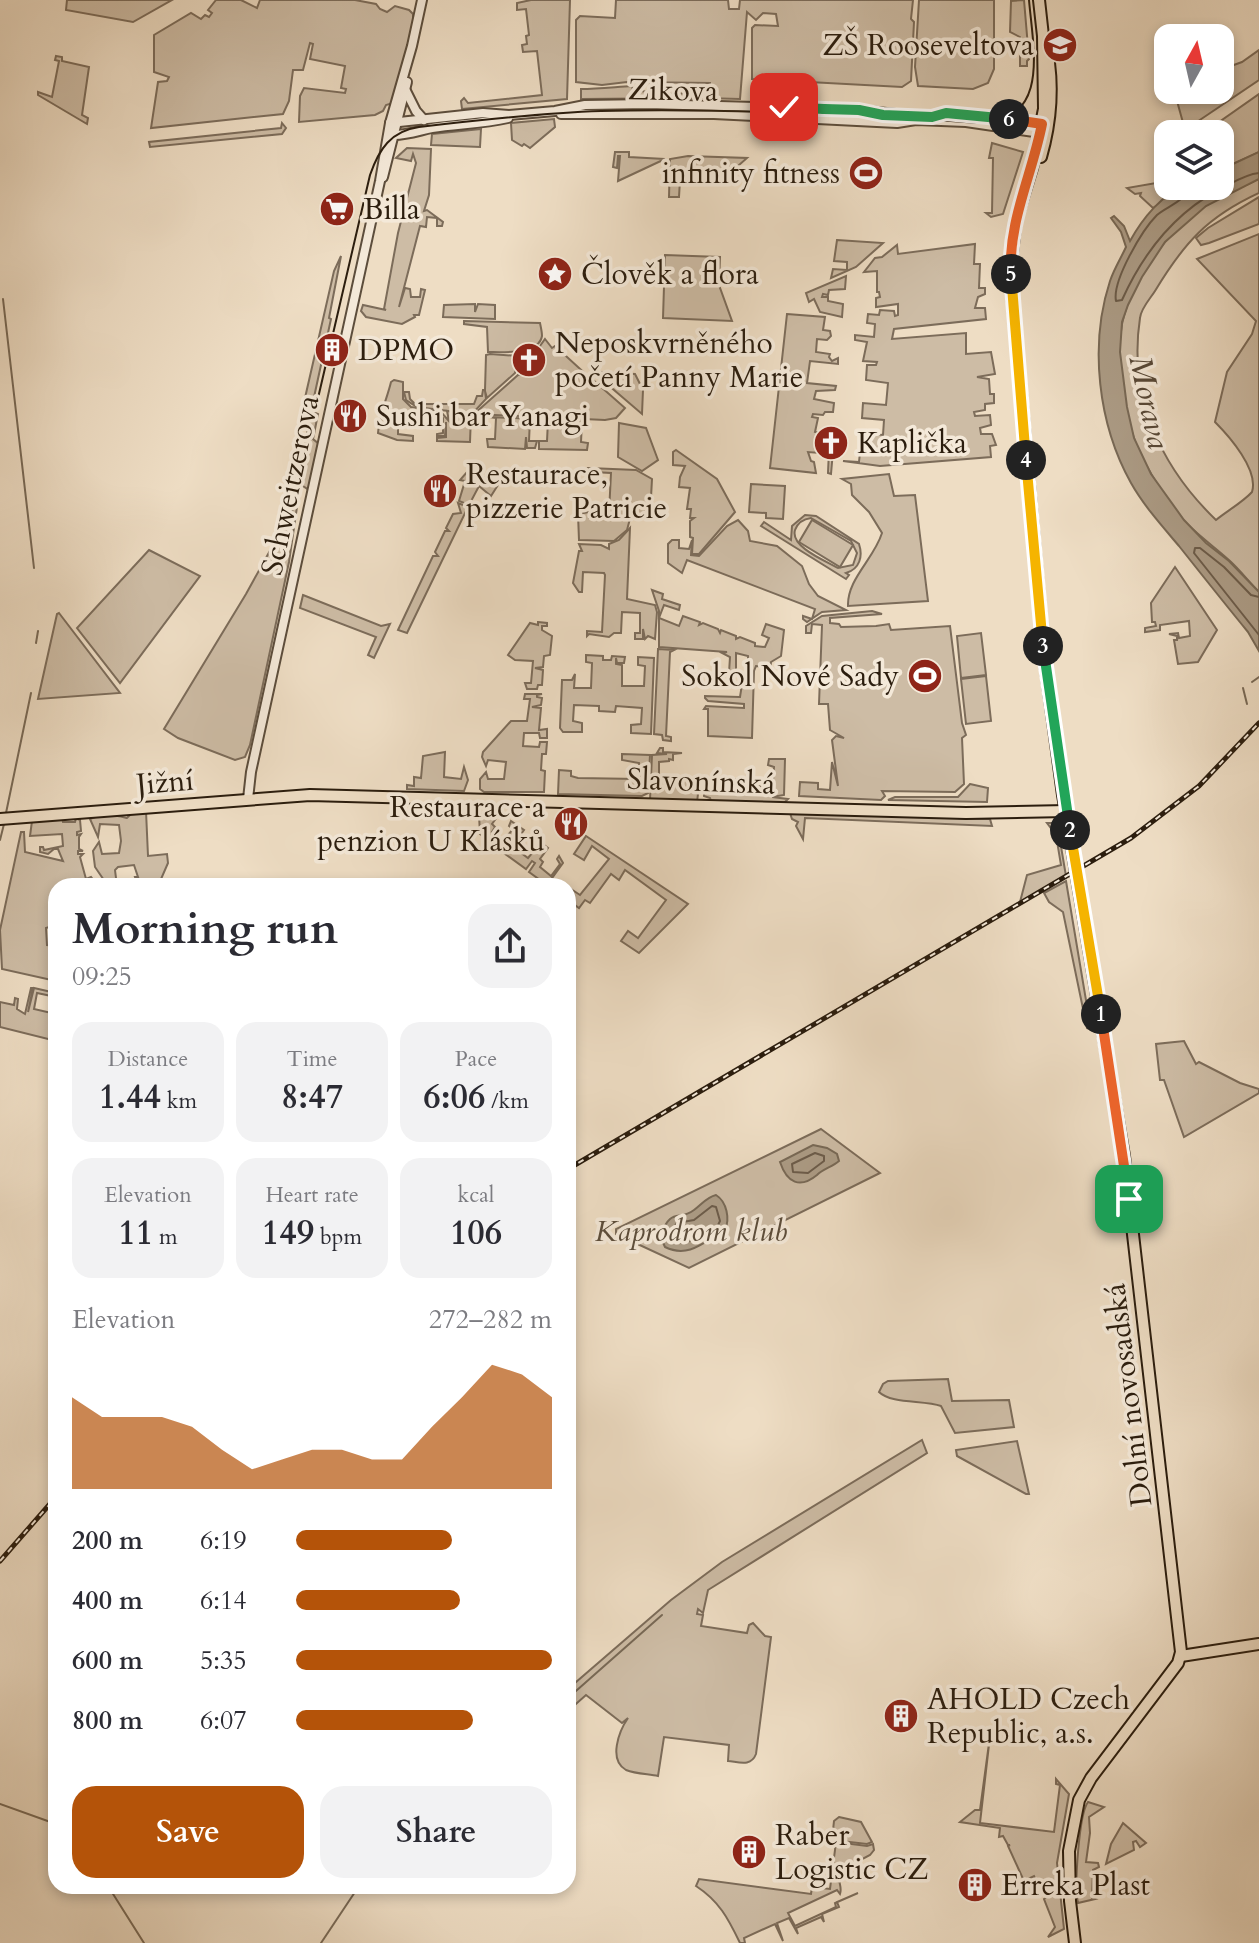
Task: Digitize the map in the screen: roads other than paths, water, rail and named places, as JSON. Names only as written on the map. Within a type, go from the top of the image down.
[{"type":"main road","points":[[1039,0],[1045,130]]},
{"type":"main road","name":"Dolní novosadská","points":[[1045,130],[1041,157],[1032,168],[1013,232],[1011,284],[1037,595],[1067,811],[1125,1167],[1181,1656]]},
{"type":"main road","name":"Slavonínská","points":[[335,795],[952,812],[1067,811]]},
{"type":"main road","name":"Jižní","points":[[0,819],[335,795]]},
{"type":"main road","points":[[1075,1943],[1069,1851],[1079,1800],[1091,1778],[1181,1656],[1259,1644]]},
{"type":"street","name":"Schweitzerova","points":[[248,799],[251,772],[422,0]]},
{"type":"street","name":"Schweitzerova","points":[[380,181],[388,164],[394,135],[393,123],[405,90],[414,52],[412,46]]},
{"type":"street","points":[[405,90],[424,120]]},
{"type":"street","name":"Zikova","points":[[393,123],[483,113],[509,115],[555,111],[585,105],[648,104],[859,110],[883,115],[932,117],[956,114],[989,116],[1045,130]]},
{"type":"street","name":"Zikova","points":[[394,135],[564,114],[759,116],[897,123],[948,121],[1045,130]]},
{"type":"water","points":[[1259,152],[1259,179],[1234,192],[1234,164]]},
{"type":"water","points":[[1162,200],[1218,200],[1206,206],[1165,242],[1142,277],[1122,322],[1120,352],[1134,438],[1151,474],[1184,520],[1259,592],[1259,651],[1248,632],[1131,483],[1111,436],[1104,410],[1100,384],[1100,331],[1112,277],[1126,247],[1121,232],[1111,218],[1114,216],[1124,226],[1130,241]]},
{"type":"water","points":[[813,1145],[837,1154],[839,1161],[805,1182],[795,1182],[786,1175],[780,1162]]},
{"type":"water","points":[[716,1195],[726,1211],[725,1230],[689,1250],[665,1247],[660,1236],[668,1221],[694,1210]]},
{"type":"waterway","points":[[3,299],[34,568]]},
{"type":"waterway","points":[[36,643],[38,631]]},
{"type":"waterway","points":[[1252,682],[1259,677]]},
{"type":"waterway","points":[[1243,688],[1247,704]]},
{"type":"waterway","points":[[6,813],[31,693]]},
{"type":"waterway","points":[[0,840],[4,824]]},
{"type":"waterway","points":[[576,1691],[662,1615]]},
{"type":"waterway","points":[[0,1804],[48,1821]]},
{"type":"waterway","points":[[113,1894],[144,1943]]},
{"type":"waterway","points":[[321,1943],[354,1894]]},
{"type":"tram line","points":[[315,411],[370,175],[382,149],[394,137],[419,127],[601,111],[743,111],[979,123],[1002,119],[1018,110],[1028,96],[1032,79],[1034,60],[1029,0]]},
{"type":"railway","points":[[576,1164],[1131,838],[1199,786],[1259,723]]},
{"type":"railway","points":[[0,1561],[48,1506]]},
{"type":"place","name":"ZŠ Rooseveltova","points":[[1060,45]]},
{"type":"place","name":"infinity fitness","points":[[866,173]]},
{"type":"place","name":"Billa","points":[[337,209]]},
{"type":"place","name":"Člověk a flora","points":[[555,274]]},
{"type":"place","name":"DPMO","points":[[332,350]]},
{"type":"place","name":"Neposkvrněného početí Panny Marie","points":[[529,360]]},
{"type":"place","name":"Sushi bar Yanagi","points":[[350,416]]},
{"type":"place","name":"Kaplička","points":[[831,443]]},
{"type":"place","name":"Restaurace, pizzerie Patricie","points":[[440,491]]},
{"type":"place","name":"Sokol Nové Sady","points":[[925,676]]},
{"type":"place","name":"Restaurace a penzion U Klásků","points":[[571,824]]},
{"type":"place","name":"AHOLD Czech Republic, a.s.","points":[[901,1716]]},
{"type":"place","name":"Raber Logistic CZ","points":[[749,1852]]},
{"type":"place","name":"Erreka Plast","points":[[975,1885]]},
{"type":"water label","name":"Morava","points":[[1150,402]]},
{"type":"park label","name":"Kaprodrom klub","points":[[691,1231]]}]
